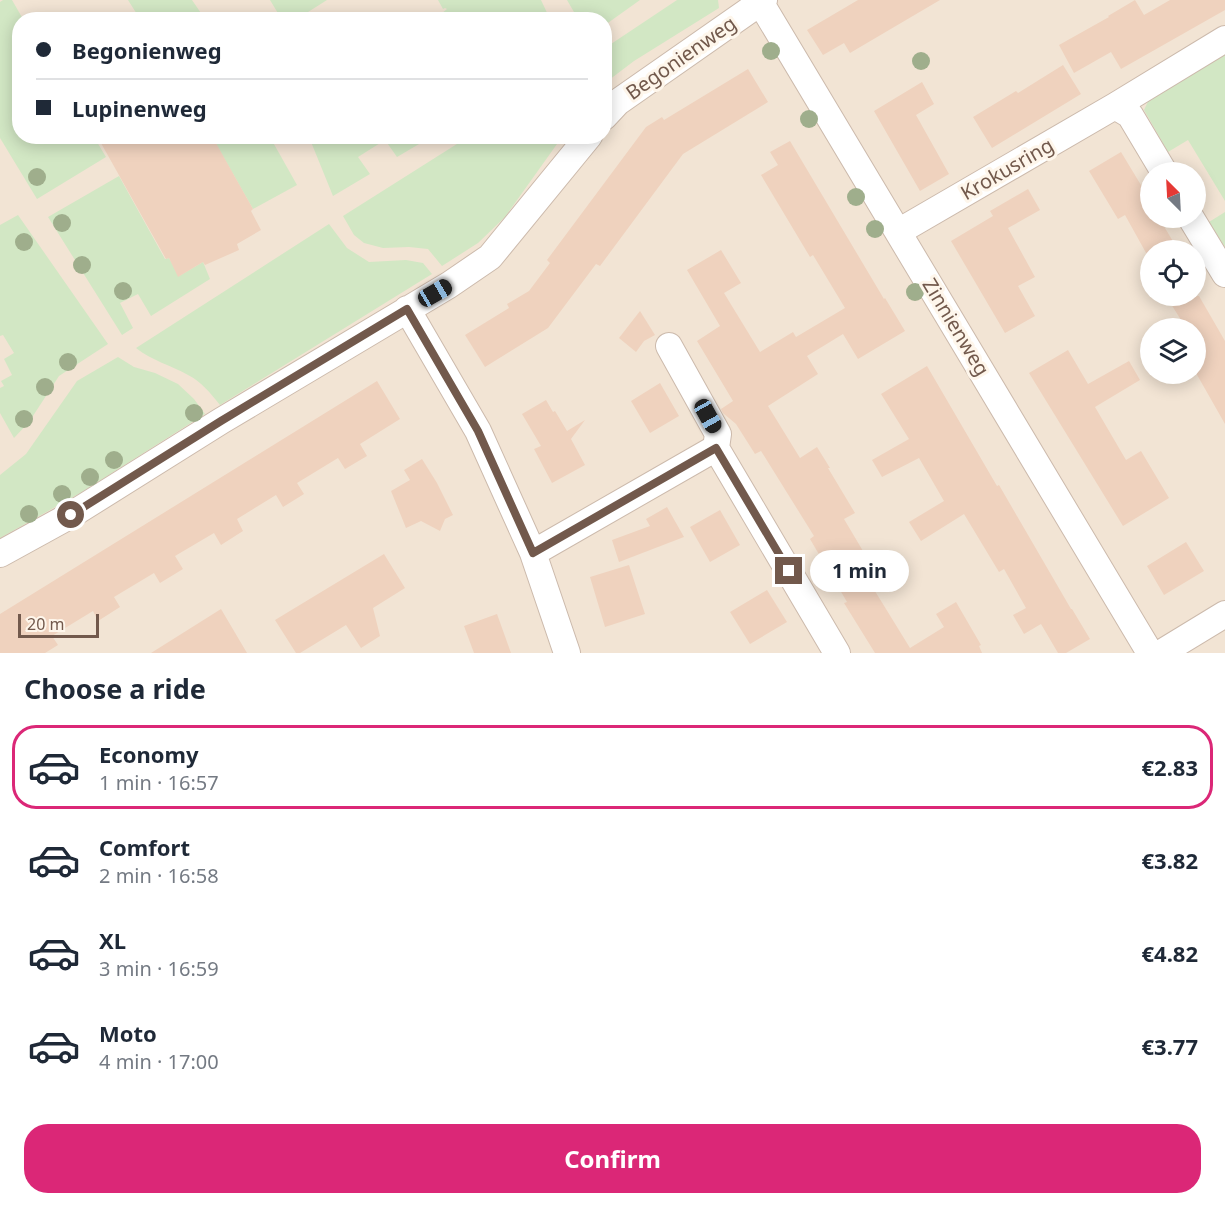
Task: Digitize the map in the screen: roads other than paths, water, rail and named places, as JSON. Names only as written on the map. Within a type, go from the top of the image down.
[{"type":"street","name":"Begonienweg","points":[[612,108],[761,1]]},
{"type":"street","name":"Zinnienweg","points":[[761,1],[1150,653]]},
{"type":"street","name":"Krokusring","points":[[898,232],[1225,39]]},
{"type":"street","points":[[1115,106],[1130,115],[1158,162]]},
{"type":"street","points":[[0,554],[71,515],[221,421],[449,285],[490,257],[582,144]]},
{"type":"street","points":[[1197,228],[1225,274]]},
{"type":"street","points":[[407,309],[478,431],[533,553],[567,653]]},
{"type":"street","points":[[669,346],[718,434],[716,448],[837,653]]},
{"type":"street","points":[[533,553],[716,448]]},
{"type":"street","points":[[1161,653],[1225,614]]}]
